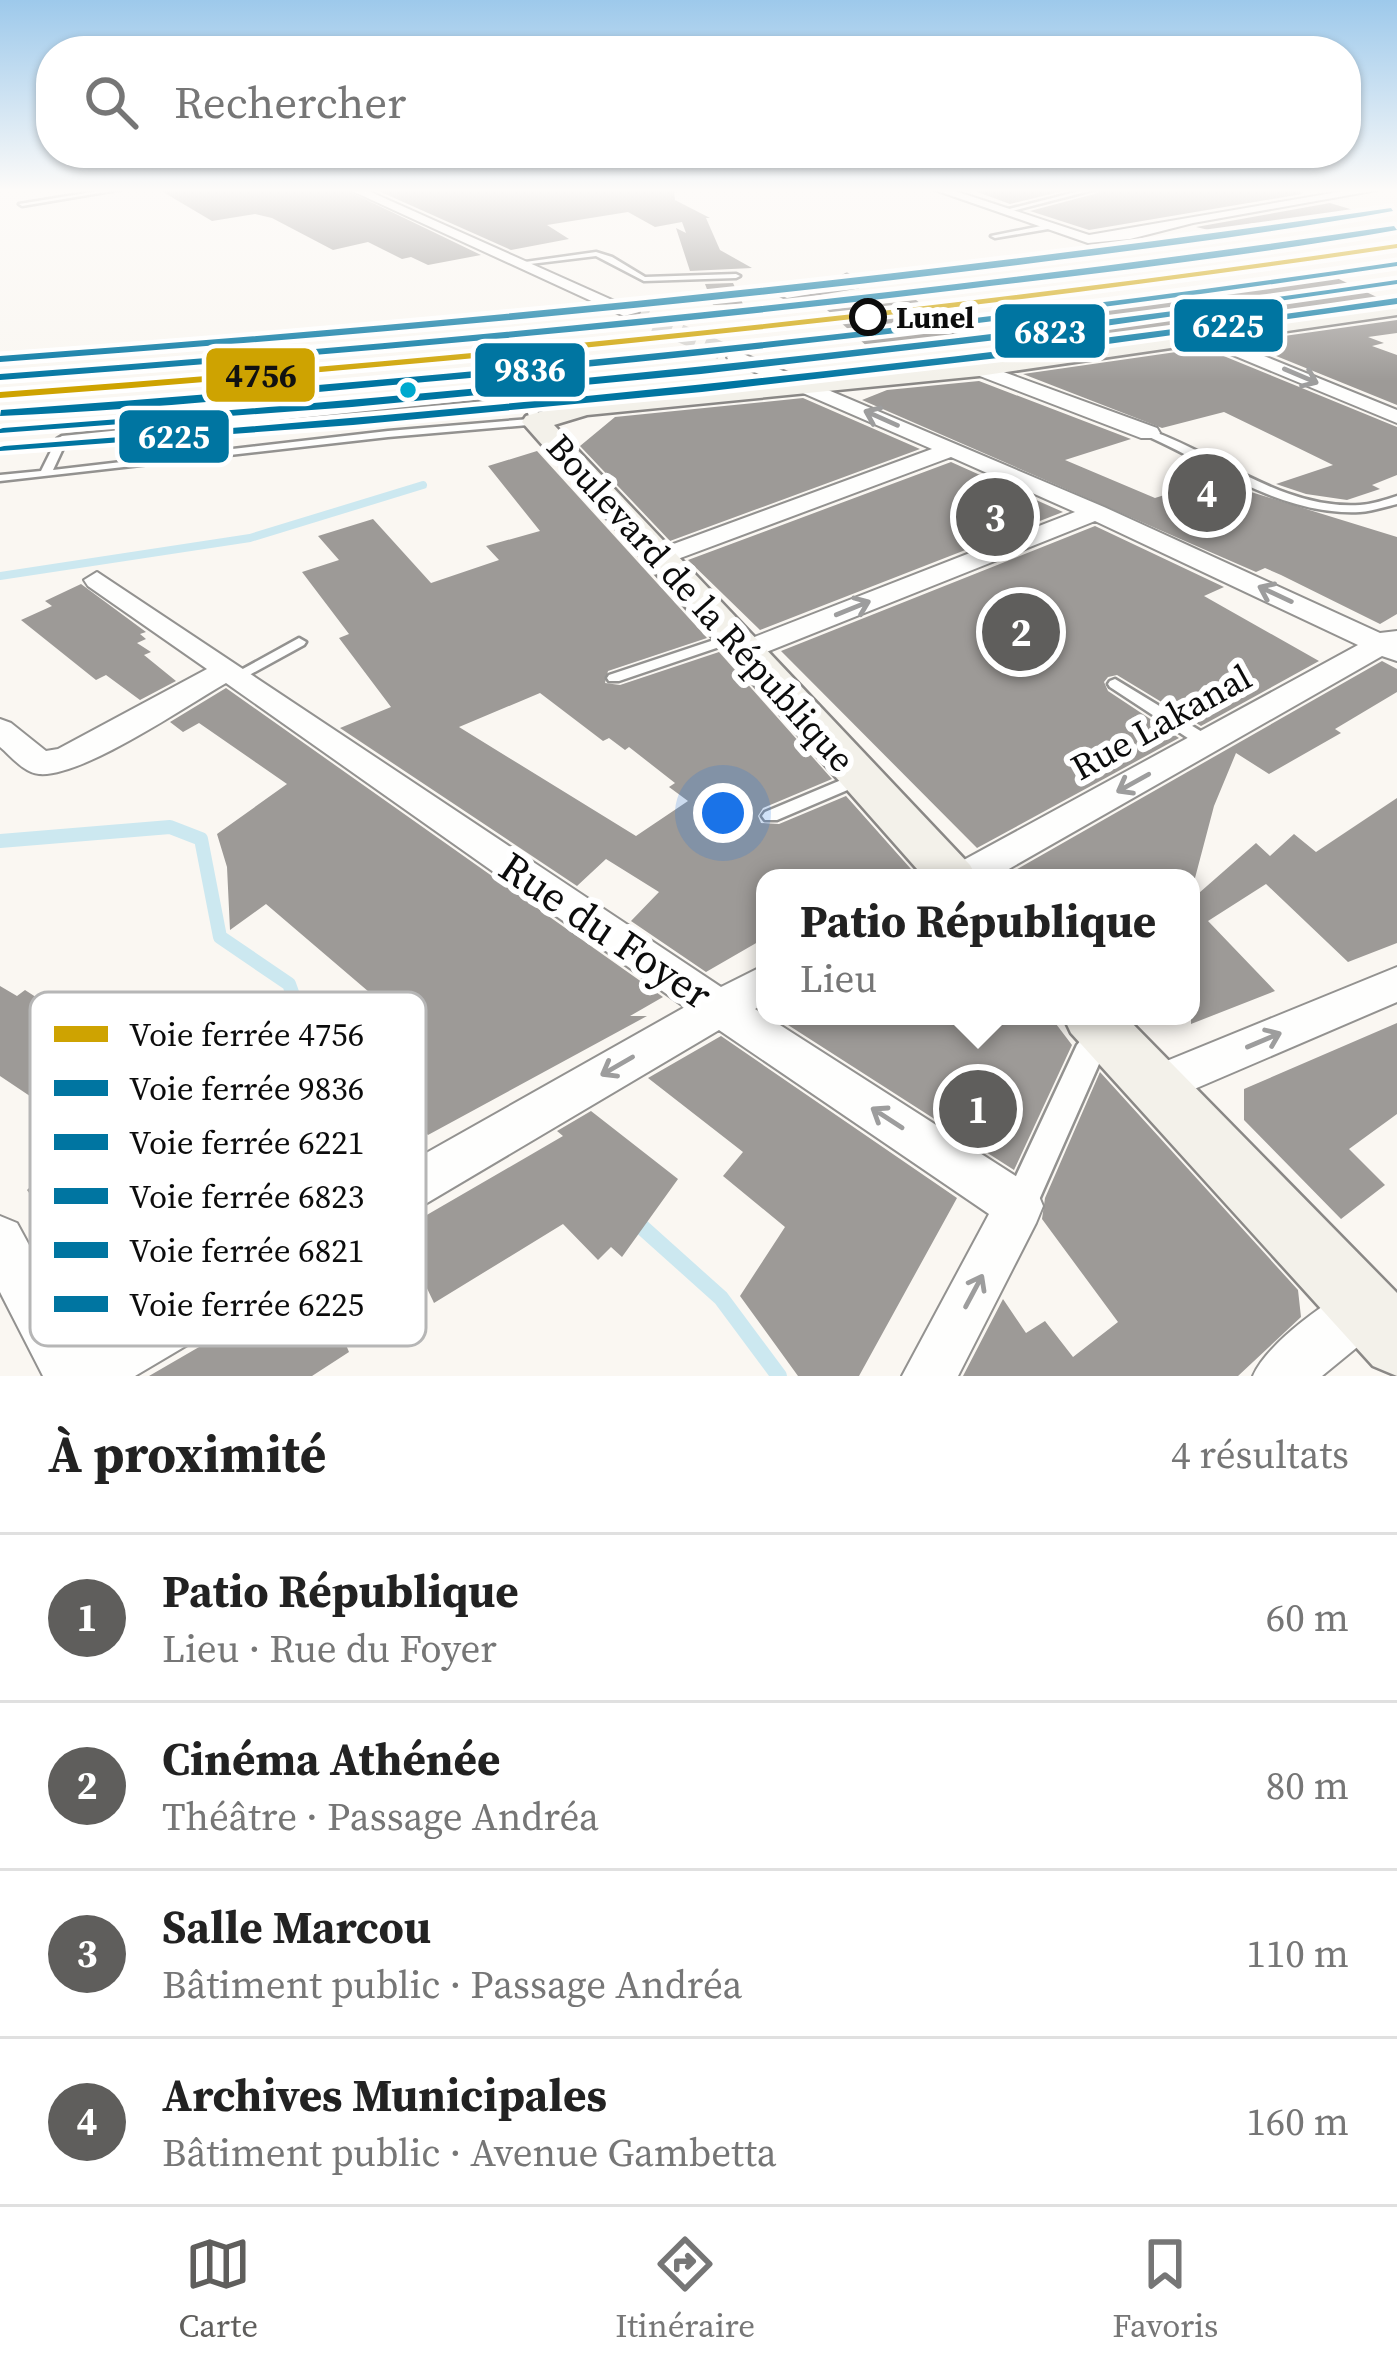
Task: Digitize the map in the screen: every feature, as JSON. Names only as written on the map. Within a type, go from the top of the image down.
[{"type":"main road","name":"Boulevard de la République","points":[[949,869],[536,422],[584,407],[979,368],[1397,308]]},
{"type":"main road","points":[[1099,1025],[1381,1325]]},
{"type":"street","points":[[500,253],[630,312]]},
{"type":"street","points":[[1204,337],[1397,417]]},
{"type":"street","points":[[736,357],[1392,643]]},
{"type":"street","points":[[979,368],[1149,433]]},
{"type":"street","points":[[658,558],[953,449]]},
{"type":"street","points":[[738,645],[1096,512]]},
{"type":"street","name":"Rue du Foyer","points":[[97,580],[718,1007],[1019,1206]]},
{"type":"street","name":"Rue Lakanal","points":[[974,869],[1392,643]]},
{"type":"street","points":[[0,730],[39,763],[65,760],[233,673]]},
{"type":"street","points":[[1156,1085],[1397,984]]},
{"type":"street","points":[[426,1177],[756,987]]},
{"type":"street","points":[[929,1376],[1019,1206],[1098,1025]]},
{"type":"street","points":[[0,1240],[30,1297]]},
{"type":"street","points":[[1280,1376],[1381,1325]]},
{"type":"street","points":[[55,1346],[71,1376]]},
{"type":"street","points":[[84,1376],[136,1346]]},
{"type":"lane","points":[[522,263],[596,254],[644,278],[736,276]]},
{"type":"lane","points":[[774,290],[787,296],[855,284],[847,277]]},
{"type":"lane","points":[[936,373],[936,366],[1112,344],[1134,347]]},
{"type":"lane","points":[[0,478],[45,474],[536,422],[526,392],[62,439],[45,474]]},
{"type":"lane","points":[[1149,433],[1288,498],[1352,511],[1397,500]]},
{"type":"lane","points":[[233,673],[298,642]]},
{"type":"lane","points":[[614,678],[738,645]]},
{"type":"lane","points":[[1114,684],[1206,742]]},
{"type":"lane","points":[[771,816],[861,778]]},
{"type":"building","points":[[390,253],[481,255],[428,265],[411,257]]},
{"type":"building","points":[[684,253],[726,253],[752,268],[690,271]]},
{"type":"building","points":[[1324,272],[1381,299],[980,353],[1021,337],[1016,319]]},
{"type":"building","points":[[733,283],[743,304],[713,305],[705,284]]},
{"type":"building","points":[[916,300],[965,338],[870,349],[827,310]]},
{"type":"building","points":[[1397,320],[1397,333],[1368,337],[1384,343],[1372,346],[1397,355],[1397,405],[1242,342]]},
{"type":"building","points":[[1204,348],[1397,427],[1397,475],[1372,485],[1380,489],[1347,500],[1306,494],[1276,484],[1333,465],[1224,412],[1162,428],[1023,374]]},
{"type":"building","points":[[979,381],[1131,439],[1065,460],[1155,498],[1214,479],[1243,495],[1251,492],[1397,537],[1397,614],[1380,624],[1265,568],[1256,572],[862,400],[887,390]]},
{"type":"building","points":[[803,398],[920,449],[670,541],[580,446],[615,417]]},
{"type":"building","points":[[537,451],[707,638],[608,671],[605,683],[620,685],[719,652],[832,779],[763,808],[758,816],[761,823],[779,824],[846,796],[911,869],[756,869],[756,943],[706,972],[631,921],[659,892],[606,859],[577,886],[340,728],[391,707],[339,638],[349,634],[302,572],[339,560],[318,536],[373,519],[431,583],[499,560],[486,546],[540,531],[488,466]],"holes":[[[540,693],[603,741],[609,738],[625,750],[629,747],[675,783],[669,787],[688,801],[636,836],[459,727]]]},
{"type":"building","points":[[951,462],[1063,512],[760,630],[688,560]]},
{"type":"building","points":[[1095,526],[1224,587],[1204,596],[1319,661],[1201,726],[1117,675],[1108,677],[1104,682],[1108,691],[1179,738],[977,848],[781,651]]},
{"type":"building","points":[[81,584],[146,632],[140,634],[146,639],[137,643],[151,652],[144,655],[176,681],[140,700],[106,675],[96,680],[21,620],[52,606],[45,601]]},
{"type":"building","points":[[1382,661],[1397,669],[1397,692],[1335,729],[1341,733],[1269,774],[1236,753],[1214,806],[1197,869],[1017,869]]},
{"type":"building","points":[[226,688],[663,997],[630,1016],[647,1016],[428,1135],[426,992],[369,992],[266,904],[230,930],[227,867],[217,834],[287,784],[199,723],[183,732],[170,722]]},
{"type":"building","points":[[1397,798],[1397,943],[1348,962],[1266,884],[1208,921],[1275,991],[1200,1020],[1200,892],[1256,843],[1270,856],[1294,834],[1316,852]]},
{"type":"building","points":[[0,986],[17,996],[25,990],[30,993],[30,1096],[0,1076]]},
{"type":"building","points":[[1397,1023],[1397,1114],[1349,1149],[1385,1185],[1341,1219],[1244,1120],[1244,1089]]},
{"type":"building","points":[[788,1025],[1057,1025],[1072,1045],[1014,1170]]},
{"type":"building","points":[[721,1036],[957,1198],[859,1376],[798,1376],[740,1296],[785,1227],[723,1176],[743,1152],[648,1078]]},
{"type":"building","points":[[1100,1072],[1298,1290],[1301,1317],[1238,1376],[963,1376],[1003,1299],[1026,1333],[1045,1321],[1073,1357],[1118,1322],[1042,1219],[1045,1198]]},
{"type":"building","points":[[591,1111],[678,1179],[622,1257],[611,1247],[598,1260],[563,1224],[434,1303],[426,1286],[426,1215],[563,1136],[557,1131]]},
{"type":"building","points":[[201,1346],[346,1346],[349,1352],[312,1376],[149,1376]]},
{"type":"waterway","points":[[0,576],[250,538],[423,485]]},
{"type":"waterway","points":[[0,841],[170,827],[201,839],[220,937],[289,984],[292,992]]},
{"type":"waterway","points":[[634,1220],[721,1298],[779,1376]]},
{"type":"tunnel","points":[[630,312],[736,357]]},
{"type":"rail line","name":"6821","points":[[0,359],[697,299],[1089,253]]},
{"type":"rail line","name":"6221","points":[[0,377],[699,317],[1226,253]]},
{"type":"rail line","name":"4756","points":[[0,395],[700,335],[1049,295],[1349,253]]},
{"type":"rail line","name":"9836","points":[[1,413],[701,353],[1049,313],[1397,264]]},
{"type":"rail line","name":"6823","points":[[3,431],[701,371],[1049,331],[1397,282]]},
{"type":"rail line","name":"6225","points":[[4,449],[702,389],[1050,349],[1397,301]]},
{"type":"place","name":"Lunel","points":[[868,317]]},
{"type":"place","name":"Archives Municipales","points":[[1207,493]]},
{"type":"place","name":"Salle Marcou","points":[[995,517]]},
{"type":"place","name":"Cinéma Athénée","points":[[1021,632]]},
{"type":"place","name":"Patio République","points":[[978,1109]]}]
